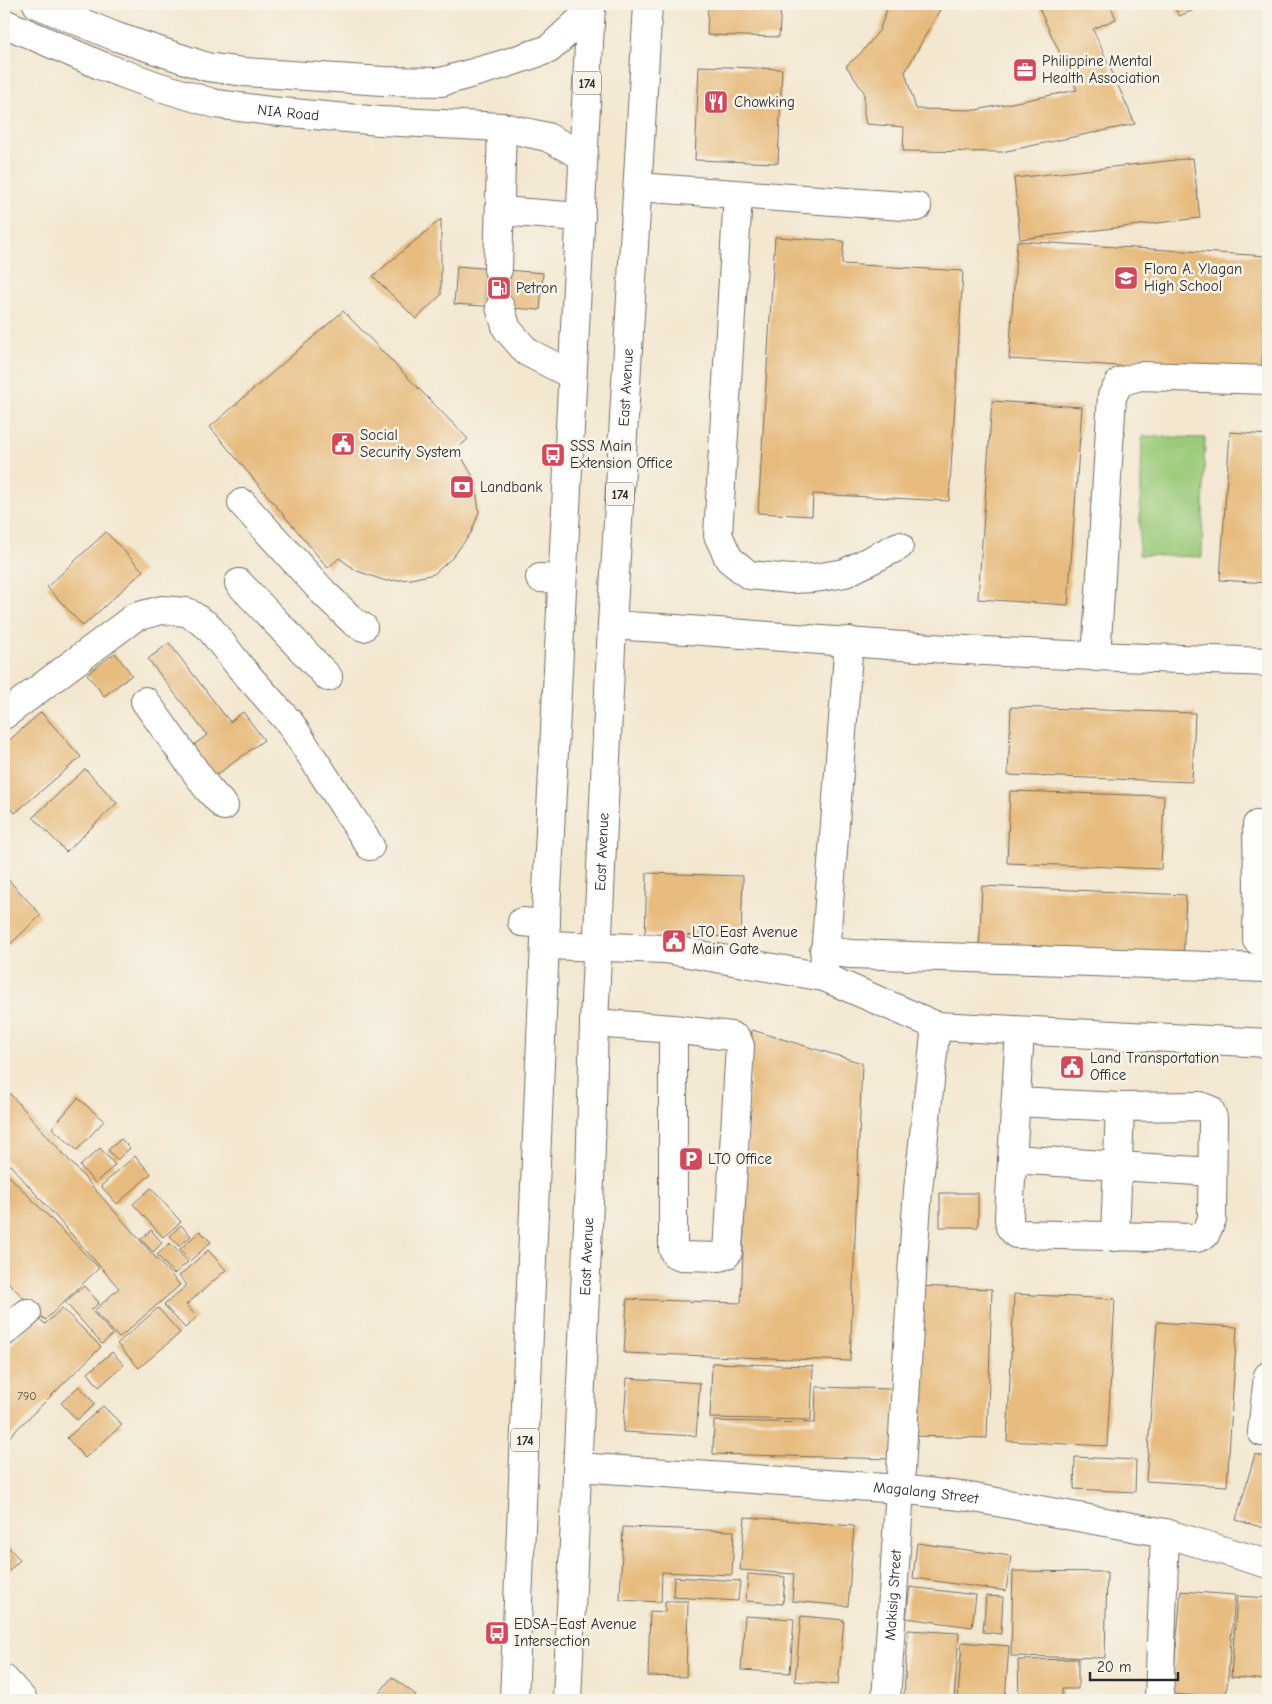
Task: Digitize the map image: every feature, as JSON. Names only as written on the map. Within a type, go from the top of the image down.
[{"type":"main road","points":[[37,4],[114,36],[206,67],[244,72],[383,81],[441,82],[501,65],[549,48],[591,7]]},
{"type":"main road","name":"East Avenue","points":[[567,1700],[612,625],[648,4]]},
{"type":"main road","name":"174","points":[[514,1700],[537,930],[551,578],[572,375],[591,7]]},
{"type":"main road","name":"NIA Road","points":[[4,24],[102,66],[157,86],[216,104],[380,121],[502,127],[547,137],[583,156]]},
{"type":"main road","points":[[157,86],[165,54]]},
{"type":"main road","points":[[498,269],[502,127]]},
{"type":"main road","points":[[638,187],[917,207]]},
{"type":"main road","points":[[738,194],[718,535],[729,559],[748,575],[790,579],[815,578],[845,573],[899,546]]},
{"type":"main road","points":[[500,211],[581,217]]},
{"type":"main road","points":[[500,307],[507,329],[527,352],[572,375]]},
{"type":"main road","points":[[1096,656],[1112,396],[1120,382],[1140,376],[1268,380]]},
{"type":"main road","points":[[242,503],[323,592],[354,622],[363,627]]},
{"type":"main road","points":[[239,583],[328,677]]},
{"type":"main road","points":[[4,715],[135,617],[162,610],[187,612],[208,626],[241,668],[290,723],[370,846]]},
{"type":"main road","points":[[612,625],[918,647],[1268,662]]},
{"type":"main road","points":[[824,964],[850,641]]},
{"type":"main road","points":[[145,701],[208,789],[224,806]]},
{"type":"main road","points":[[1257,825],[1257,940]]},
{"type":"main road","points":[[537,930],[598,946],[666,949],[824,964],[936,1026],[1020,1032],[1268,1043]]},
{"type":"main road","points":[[824,964],[851,954],[1268,968]]},
{"type":"main road","points":[[594,1023],[674,1029],[731,1036],[737,1039],[740,1046],[728,1252],[720,1257],[681,1256],[675,1254],[673,1248],[674,1029]]},
{"type":"main road","name":"Makisig Street","points":[[886,1700],[918,1190],[936,1026]]},
{"type":"main road","points":[[1016,1102],[1120,1107],[1200,1106],[1210,1110],[1213,1118],[1212,1220],[1205,1235],[1197,1238],[1016,1234],[1010,1227],[1009,1218],[1020,1032]]},
{"type":"main road","points":[[1115,1237],[1120,1107]]},
{"type":"main road","points":[[1012,1159],[1212,1172]]},
{"type":"main road","points":[[4,1332],[27,1313]]},
{"type":"main road","points":[[1262,1432],[1268,1376]]},
{"type":"main road","name":"Magalang Street","points":[[577,1467],[900,1489],[969,1497],[1165,1533],[1268,1564]]},
{"type":"main road","points":[[1159,1700],[1165,1533]]},
{"type":"main road","points":[[4,1679],[23,1700]]},
{"type":"green space","points":[[1142,436],[1205,438],[1202,557],[1139,555]]},
{"type":"building","points":[[708,4],[781,4],[779,37],[707,35]]},
{"type":"building","points":[[889,4],[943,4],[905,72],[916,109],[976,110],[1077,90],[1037,4],[1110,4],[1116,19],[1093,29],[1135,124],[1002,152],[903,151],[904,127],[866,124],[864,92],[846,66],[861,53],[879,31]]},
{"type":"building","points":[[1173,4],[1209,4],[1179,16]]},
{"type":"building","points":[[699,66],[782,69],[778,163],[695,160]]},
{"type":"building","points":[[1267,155],[1268,210],[1264,210]]},
{"type":"building","points":[[1193,158],[1200,218],[1020,239],[1014,178]]},
{"type":"building","points":[[441,219],[441,295],[416,319],[373,276]]},
{"type":"building","points":[[775,237],[844,241],[842,264],[963,271],[949,501],[813,494],[812,516],[758,513]]},
{"type":"building","points":[[1017,241],[1268,256],[1261,375],[1009,359]]},
{"type":"building","name":"Petron","points":[[457,266],[543,273],[540,310],[454,304]]},
{"type":"building","name":"Social Security System","points":[[343,311],[468,439],[457,449],[475,480],[479,512],[471,533],[453,557],[434,574],[411,579],[386,581],[357,571],[339,558],[328,568],[210,427]]},
{"type":"building","points":[[992,401],[1082,407],[1068,605],[978,599]]},
{"type":"building","points":[[1230,432],[1268,435],[1268,583],[1220,580]]},
{"type":"building","points":[[106,532],[143,571],[83,626],[47,587]]},
{"type":"building","points":[[169,643],[230,722],[243,712],[264,740],[214,777],[191,747],[207,735],[148,659]]},
{"type":"building","points":[[115,653],[132,675],[104,696],[87,674]]},
{"type":"building","points":[[1011,707],[1195,713],[1192,782],[1008,775]]},
{"type":"building","points":[[41,712],[81,757],[15,813],[4,800],[4,745]]},
{"type":"building","points":[[85,769],[117,803],[66,852],[33,817]]},
{"type":"building","points":[[1010,791],[1164,796],[1161,869],[1007,863]]},
{"type":"building","points":[[647,873],[743,876],[741,937],[645,934]]},
{"type":"building","points":[[4,875],[41,915],[4,950]]},
{"type":"building","points":[[982,886],[1186,895],[1183,963],[979,954]]},
{"type":"building","points":[[752,1030],[862,1063],[850,1361],[624,1353],[627,1299],[741,1303]]},
{"type":"building","points":[[4,1087],[180,1285],[119,1338],[94,1311],[119,1288],[4,1158]]},
{"type":"building","points":[[78,1098],[104,1121],[77,1150],[52,1128]]},
{"type":"building","points":[[121,1139],[130,1148],[117,1160],[108,1150]]},
{"type":"building","points":[[100,1148],[115,1165],[95,1183],[80,1166]]},
{"type":"building","points":[[135,1156],[151,1174],[117,1204],[101,1186]]},
{"type":"building","points":[[4,1171],[99,1268],[45,1320],[4,1278]]},
{"type":"building","points":[[151,1188],[181,1222],[163,1237],[133,1204]]},
{"type":"building","points":[[940,1193],[978,1193],[978,1227],[940,1227]]},
{"type":"building","points":[[181,1225],[191,1236],[179,1246],[170,1236]]},
{"type":"building","points":[[151,1230],[162,1243],[153,1252],[141,1239]]},
{"type":"building","points":[[200,1231],[211,1242],[190,1261],[180,1249]]},
{"type":"building","points":[[170,1243],[188,1262],[174,1274],[157,1255]]},
{"type":"building","points":[[208,1250],[226,1270],[186,1305],[197,1317],[185,1328],[164,1305],[187,1285],[179,1276]]},
{"type":"building","points":[[84,1286],[99,1303],[91,1310],[113,1334],[102,1344],[65,1302]]},
{"type":"building","points":[[916,1286],[992,1289],[987,1438],[912,1436]]},
{"type":"building","points":[[1014,1294],[1115,1299],[1107,1446],[1007,1441]]},
{"type":"building","points":[[62,1308],[101,1347],[4,1442],[4,1351],[38,1318],[45,1324]]},
{"type":"building","points":[[158,1308],[180,1333],[139,1368],[117,1344]]},
{"type":"building","points":[[1157,1322],[1237,1327],[1227,1486],[1146,1481]]},
{"type":"building","points":[[112,1352],[124,1365],[99,1387],[88,1373]]},
{"type":"building","points":[[712,1363],[813,1366],[811,1420],[710,1418]]},
{"type":"building","points":[[627,1378],[700,1383],[696,1436],[623,1432]]},
{"type":"building","points":[[79,1386],[95,1404],[77,1420],[61,1403]]},
{"type":"building","points":[[816,1387],[895,1389],[893,1459],[713,1454],[714,1421],[815,1423]]},
{"type":"building","points":[[103,1406],[122,1425],[85,1458],[67,1438]]},
{"type":"building","points":[[1255,1454],[1268,1458],[1268,1529],[1236,1520]]},
{"type":"building","points":[[1075,1457],[1136,1460],[1135,1492],[1074,1489]]},
{"type":"building","points":[[745,1517],[854,1526],[848,1606],[792,1601],[794,1574],[740,1570]]},
{"type":"building","points":[[623,1527],[734,1531],[732,1575],[662,1572],[661,1602],[620,1600]]},
{"type":"building","points":[[4,1542],[20,1560],[4,1576]]},
{"type":"building","points":[[917,1543],[1011,1556],[1006,1591],[913,1578]]},
{"type":"building","points":[[1013,1571],[1107,1572],[1105,1658],[1011,1656]]},
{"type":"building","points":[[748,1574],[785,1577],[783,1604],[746,1601]]},
{"type":"building","points":[[674,1577],[740,1581],[738,1601],[673,1597]]},
{"type":"building","points":[[910,1587],[976,1595],[972,1627],[906,1618]]},
{"type":"building","points":[[1181,1591],[1235,1595],[1226,1698],[1172,1694]]},
{"type":"building","points":[[986,1596],[1003,1597],[1001,1634],[983,1632]]},
{"type":"building","points":[[1237,1596],[1268,1598],[1268,1680],[1231,1677]]},
{"type":"building","points":[[665,1601],[688,1601],[686,1677],[648,1676],[650,1611],[665,1612]]},
{"type":"building","points":[[745,1616],[794,1619],[790,1673],[741,1670]]},
{"type":"building","points":[[801,1616],[844,1620],[838,1685],[795,1681]]},
{"type":"building","points":[[908,1630],[959,1633],[954,1699],[904,1696]]},
{"type":"building","points":[[962,1642],[1009,1646],[1005,1700],[958,1698]]},
{"type":"building","points":[[1078,1659],[1078,1689],[1062,1689],[1062,1700],[1019,1700],[1018,1660]]},
{"type":"building","points":[[392,1677],[416,1695],[412,1700],[374,1700]]},
{"type":"tunnel","points":[[498,269],[497,291],[500,307]]},
{"type":"place","name":"Philippine Mental Health Association","points":[[1025,70]]},
{"type":"place","name":"Chowking","points":[[716,102]]},
{"type":"place","name":"Flora A. Ylagan High School","points":[[1126,278]]},
{"type":"place","name":"Petron","points":[[499,288]]},
{"type":"place","name":"Social Security System","points":[[343,444]]},
{"type":"place","name":"SSS Main Extension Office","points":[[553,455]]},
{"type":"place","name":"Landbank","points":[[462,487]]},
{"type":"place","name":"LTO East Avenue Main Gate","points":[[674,941]]},
{"type":"place","name":"Land Transportation Office","points":[[1072,1067]]},
{"type":"place","name":"LTO Office","points":[[691,1159]]},
{"type":"place","name":"EDSA–East Avenue Intersection","points":[[497,1633]]}]
